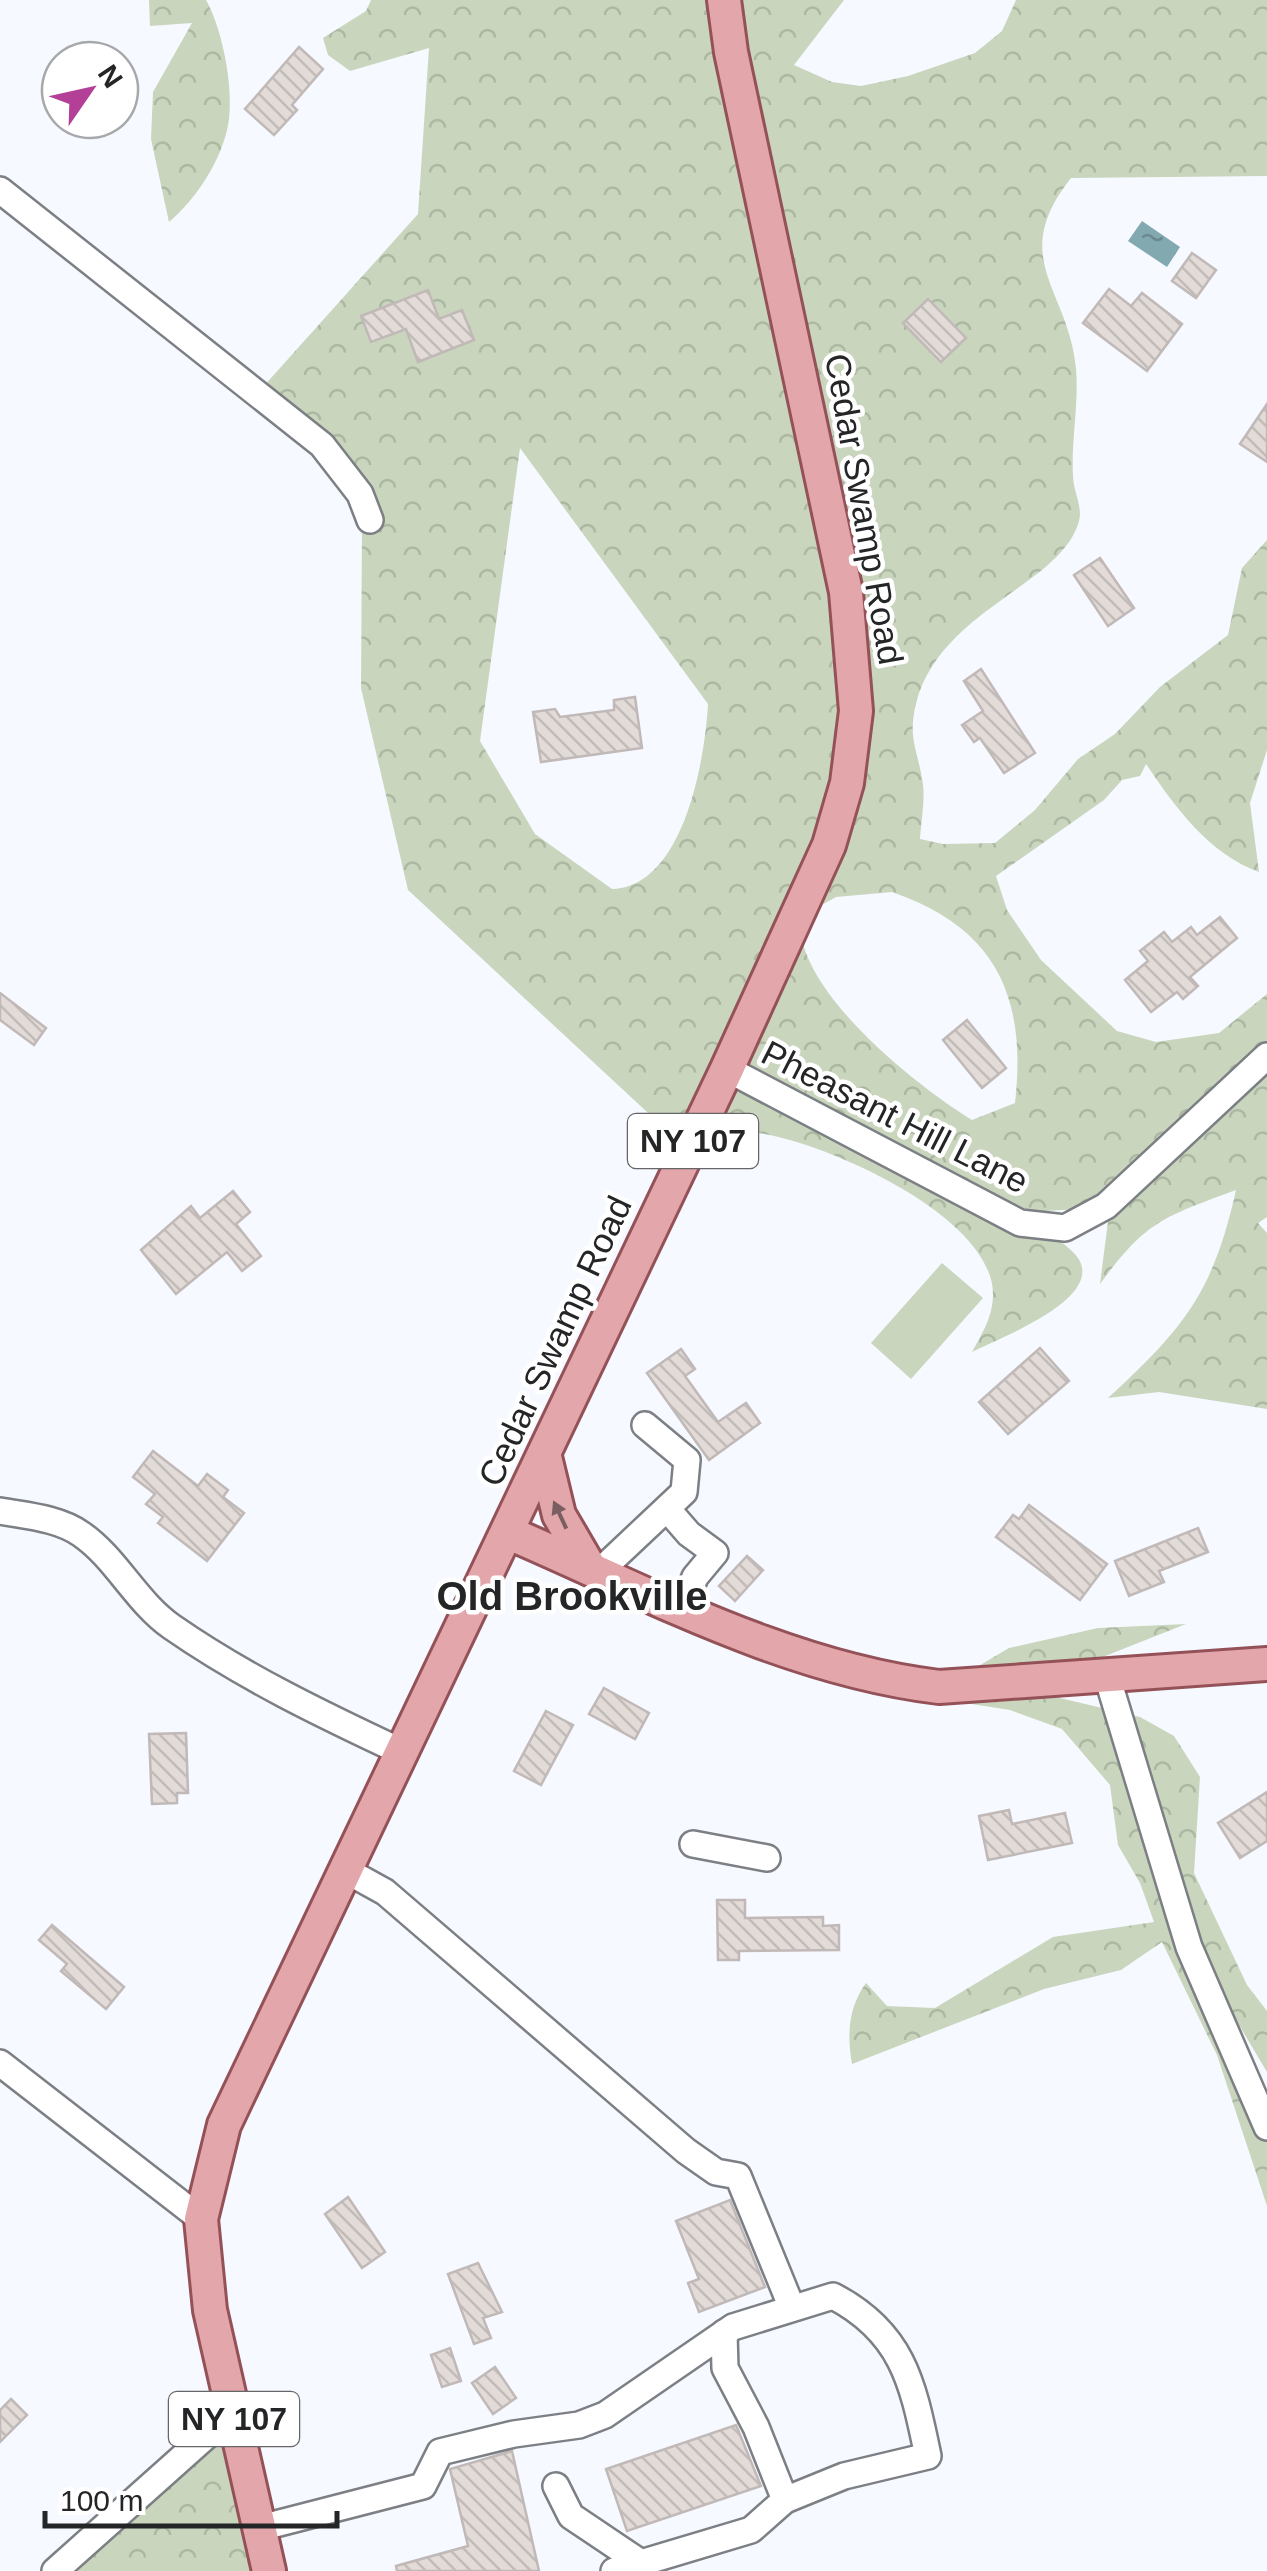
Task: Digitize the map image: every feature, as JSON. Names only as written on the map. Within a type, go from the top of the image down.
[{"type":"main road","name":"Cedar Swamp Road","points":[[270,2571],[210,2310],[202,2219],[224,2125],[727,1070],[829,845],[847,783],[856,711],[846,592],[731,52],[724,0]]},
{"type":"main road","points":[[545,1456],[559,1515],[595,1570]]},
{"type":"main road","points":[[509,1533],[757,1640],[888,1681],[940,1686],[1267,1664]]},
{"type":"street","points":[[0,190],[322,446],[360,494],[370,520]]},
{"type":"street","name":"Pheasant Hill Lane","points":[[727,1070],[958,1193],[1020,1223],[1046,1228],[1079,1223],[1106,1206],[1267,1056]]},
{"type":"street","points":[[595,1570],[668,1511],[684,1492],[687,1460],[645,1426]]},
{"type":"street","points":[[0,1511],[56,1522],[83,1535],[146,1607],[171,1626],[256,1679],[402,1752]]},
{"type":"street","points":[[668,1511],[689,1534],[716,1553],[695,1577],[683,1608]]},
{"type":"street","points":[[1106,1673],[1189,1947],[1267,2127]]},
{"type":"street","points":[[693,1844],[767,1858]]},
{"type":"street","points":[[347,1871],[385,1892],[686,2151],[716,2172],[738,2176],[792,2308]]},
{"type":"street","points":[[0,2063],[202,2219]]},
{"type":"street","points":[[260,2528],[423,2486],[440,2452],[514,2434],[580,2426],[605,2415],[724,2333],[792,2308],[832,2296],[859,2310],[911,2376],[928,2456],[844,2476],[786,2500],[751,2530],[614,2571]]},
{"type":"street","points":[[724,2333],[725,2368],[756,2427],[786,2500]]},
{"type":"street","points":[[55,2571],[232,2413]]},
{"type":"street","points":[[556,2486],[571,2516],[642,2562]]},
{"type":"green space","points":[[149,0],[206,0],[218,28],[229,82],[227,130],[218,156],[197,192],[169,222],[151,139],[153,92],[192,23],[150,26]]},
{"type":"green space","points":[[371,0],[844,0],[794,65],[832,82],[861,86],[908,76],[975,53],[1002,31],[1016,0],[1267,0],[1267,176],[1071,178],[1053,206],[1044,231],[1043,253],[1076,369],[1073,481],[1079,521],[1068,543],[1050,563],[949,645],[929,672],[916,704],[913,727],[923,792],[920,839],[943,844],[995,843],[1035,810],[1078,759],[1115,734],[1160,687],[1228,635],[1242,568],[1267,540],[1267,750],[1250,803],[1259,872],[1224,854],[1209,841],[1181,812],[1146,764],[1140,776],[1122,780],[1104,800],[996,876],[1007,910],[1041,960],[1117,1031],[1156,1042],[1219,1033],[1267,994],[1267,1217],[1258,1223],[1267,1233],[1267,1409],[1159,1392],[1108,1398],[1157,1350],[1192,1306],[1217,1256],[1236,1190],[1159,1223],[1131,1246],[1100,1284],[1109,1214],[1082,1209],[1026,1212],[1073,1252],[1082,1268],[1079,1284],[1049,1313],[972,1352],[993,1303],[986,1265],[965,1237],[934,1210],[857,1165],[816,1149],[750,1132],[712,1134],[855,772],[821,467],[847,783],[689,1151],[408,890],[361,688],[362,525],[318,449],[253,398],[418,214],[429,48],[350,71],[328,55],[323,38],[366,11]],"holes":[[[520,448],[708,704],[695,786],[673,844],[657,867],[637,883],[612,889],[535,834],[480,741]],[[892,892],[957,925],[980,946],[997,971],[1009,999],[1015,1030],[1015,1103],[972,1120],[920,1084],[862,1032],[816,974],[803,945],[800,917],[836,897]]]},
{"type":"green space","points":[[942,1263],[983,1298],[911,1379],[871,1343]]},
{"type":"green space","points":[[1186,1624],[1022,1689],[1140,1717],[1174,1736],[1200,1777],[1194,1873],[1247,1985],[1267,2011],[1267,2072],[1223,1998],[1267,2133],[1267,2206],[1217,2055],[1162,1942],[1121,1970],[1044,1989],[852,2064],[850,2053],[852,2012],[866,1983],[887,2006],[935,2008],[1053,1937],[1154,1922],[1140,1883],[1118,1845],[1110,1785],[1062,1729],[1010,1710],[926,1697],[1009,1648],[1098,1628]]},
{"type":"green space","points":[[232,2413],[269,2571],[55,2571]]},
{"type":"water","points":[[1142,221],[1180,247],[1167,267],[1128,241]]},
{"type":"building","points":[[299,47],[323,69],[292,105],[297,110],[274,135],[245,109]]},
{"type":"building","points":[[1192,253],[1216,270],[1196,298],[1172,281]]},
{"type":"building","points":[[1109,289],[1131,306],[1142,293],[1182,324],[1147,371],[1083,323]]},
{"type":"building","points":[[428,290],[439,319],[462,310],[474,340],[418,362],[406,329],[371,342],[361,316]]},
{"type":"building","points":[[928,299],[966,338],[941,362],[903,323]]},
{"type":"building","points":[[1267,404],[1267,462],[1240,444]]},
{"type":"building","points":[[1100,558],[1134,608],[1108,626],[1074,575]]},
{"type":"building","points":[[981,669],[1035,753],[1004,773],[980,738],[974,742],[962,725],[983,711],[964,681]]},
{"type":"building","points":[[635,697],[642,748],[541,762],[533,712],[555,709],[560,717],[614,710],[614,700]]},
{"type":"building","points":[[1220,917],[1237,938],[1190,977],[1198,986],[1183,999],[1177,992],[1151,1012],[1125,980],[1148,961],[1140,951],[1164,932],[1172,942],[1191,927],[1197,935]]},
{"type":"building","points":[[0,993],[46,1028],[34,1045],[0,1020]]},
{"type":"building","points":[[967,1020],[1006,1068],[982,1088],[943,1040]]},
{"type":"building","points":[[233,1191],[250,1212],[236,1224],[261,1256],[242,1271],[227,1252],[176,1294],[141,1250],[191,1206],[200,1218]]},
{"type":"building","points":[[1040,1348],[1069,1381],[1008,1434],[979,1402]]},
{"type":"building","points":[[681,1349],[695,1369],[685,1376],[718,1422],[746,1403],[760,1423],[709,1460],[647,1373]]},
{"type":"building","points":[[153,1451],[198,1486],[207,1474],[228,1490],[223,1497],[244,1513],[207,1561],[158,1523],[163,1517],[146,1504],[155,1494],[133,1477]]},
{"type":"building","points":[[1029,1505],[1107,1564],[1080,1600],[996,1537],[1013,1515],[1019,1519]]},
{"type":"building","points":[[1198,1528],[1208,1552],[1159,1571],[1164,1582],[1129,1596],[1115,1561]]},
{"type":"building","points":[[747,1556],[763,1570],[735,1601],[719,1586]]},
{"type":"building","points":[[604,1688],[649,1713],[635,1739],[589,1714]]},
{"type":"building","points":[[546,1711],[573,1725],[541,1785],[514,1771]]},
{"type":"building","points":[[186,1733],[188,1793],[177,1793],[177,1803],[152,1804],[149,1734]]},
{"type":"building","points":[[1267,1792],[1267,1841],[1240,1858],[1218,1823]]},
{"type":"building","points":[[1009,1810],[1012,1824],[1065,1813],[1072,1843],[988,1860],[979,1816]]},
{"type":"building","points":[[717,1900],[745,1900],[745,1918],[823,1917],[823,1926],[839,1925],[839,1950],[739,1951],[739,1960],[718,1960]]},
{"type":"building","points":[[52,1925],[124,1987],[106,2009],[61,1971],[67,1964],[39,1940]]},
{"type":"building","points":[[348,2197],[385,2252],[362,2268],[325,2214]]},
{"type":"building","points":[[730,2200],[765,2287],[699,2312],[688,2283],[699,2279],[676,2221]]},
{"type":"building","points":[[478,2263],[502,2312],[483,2318],[491,2338],[474,2344],[448,2274]]},
{"type":"building","points":[[450,2348],[461,2381],[442,2387],[431,2355]]},
{"type":"building","points":[[495,2367],[516,2398],[493,2414],[472,2383]]},
{"type":"building","points":[[11,2399],[27,2415],[0,2442],[0,2410]]},
{"type":"building","points":[[736,2425],[761,2486],[627,2531],[606,2469]]},
{"type":"building","points":[[512,2451],[539,2571],[397,2571],[396,2566],[468,2546],[450,2469]]},
{"type":"district","name":"Old Brookville","points":[[572,1596]]}]
